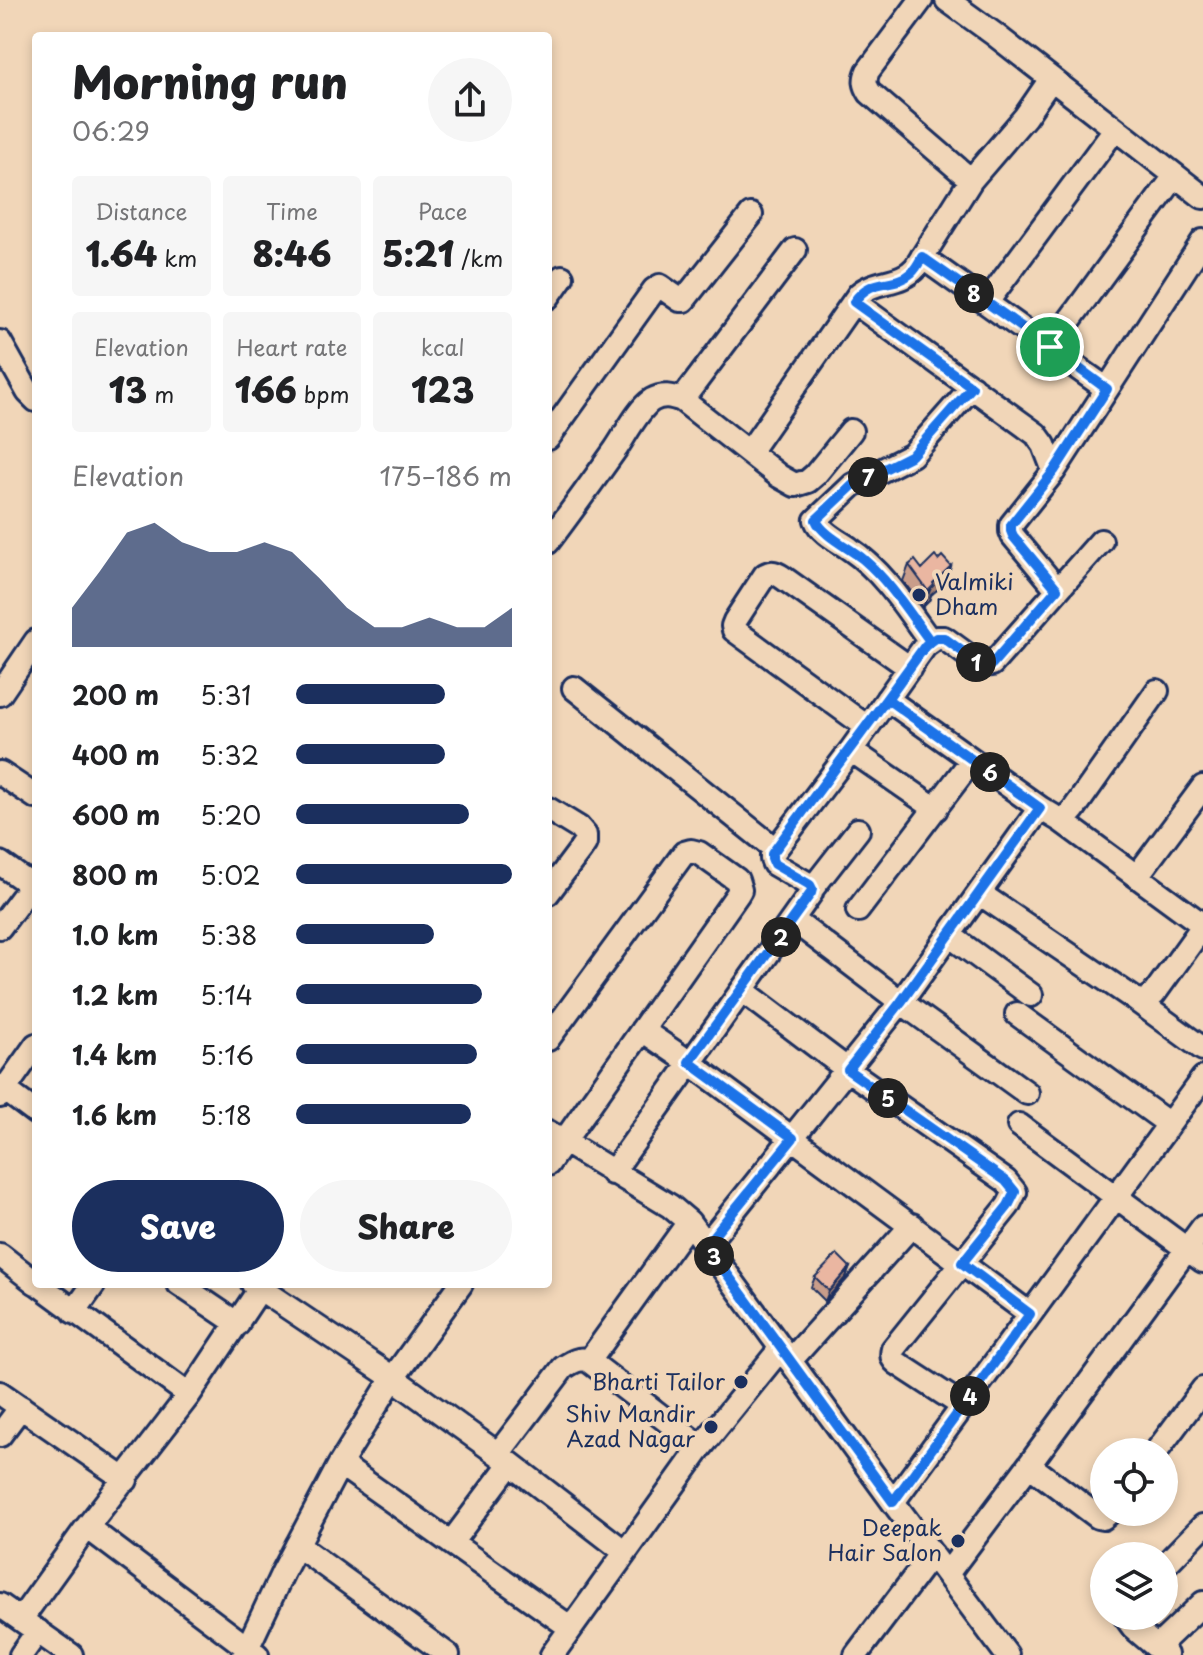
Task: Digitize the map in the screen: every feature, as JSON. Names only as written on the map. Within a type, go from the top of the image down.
[{"type":"street","points":[[921,0],[868,71],[865,85],[870,93],[971,180]]},
{"type":"street","points":[[947,0],[1203,197]]},
{"type":"street","points":[[749,452],[854,302],[867,288],[911,274],[971,180],[1025,117],[1051,79]]},
{"type":"street","points":[[987,302],[1115,129]]},
{"type":"street","points":[[1050,347],[1175,176]]},
{"type":"street","points":[[557,405],[654,290],[660,286],[684,300],[751,215]]},
{"type":"street","points":[[1057,589],[1011,531],[1011,525],[1054,471],[1203,241]]},
{"type":"street","points":[[682,400],[795,250]]},
{"type":"street","points":[[922,257],[1107,389]]},
{"type":"street","points":[[552,291],[562,277]]},
{"type":"street","points":[[854,302],[1036,434],[1054,471]]},
{"type":"street","points":[[0,342],[32,396]]},
{"type":"street","points":[[930,641],[875,569],[823,530],[816,520],[853,485],[912,455],[972,387]]},
{"type":"street","points":[[553,526],[642,410],[650,401],[660,397],[671,395],[682,400],[779,476],[795,485],[815,475],[851,431]]},
{"type":"street","points":[[812,889],[774,864],[775,849],[930,641],[944,638],[981,665],[992,664],[1101,541]]},
{"type":"street","points":[[867,727],[734,630],[735,621],[765,575],[769,572],[782,577],[910,668]]},
{"type":"street","points":[[0,694],[32,647]]},
{"type":"street","points":[[574,688],[775,849]]},
{"type":"street","points":[[1060,820],[1074,809],[1157,691]]},
{"type":"street","points":[[887,699],[1060,820],[1203,926],[1154,994],[1145,1001],[1136,1000]]},
{"type":"street","points":[[851,750],[936,809]]},
{"type":"street","points":[[858,910],[972,760]]},
{"type":"street","points":[[0,773],[32,788]]},
{"type":"street","points":[[1137,876],[1203,787]]},
{"type":"street","points":[[706,1245],[901,1002],[1040,808]]},
{"type":"street","points":[[552,811],[579,828],[585,835],[585,843],[552,888]]},
{"type":"street","points":[[612,1173],[812,889],[858,830]]},
{"type":"street","points":[[552,1033],[684,853],[699,853],[737,880],[740,890],[642,1030],[556,1137],[670,1206],[689,1222],[1007,1655]]},
{"type":"street","points":[[0,863],[32,881]]},
{"type":"street","points":[[0,927],[32,885]]},
{"type":"street","points":[[979,893],[1203,1049]]},
{"type":"street","points":[[793,920],[1027,1093]]},
{"type":"street","points":[[949,935],[1031,995]]},
{"type":"street","points":[[742,990],[848,1070],[1006,1181],[1015,1192],[1008,1206],[891,1355],[897,1363],[963,1406]]},
{"type":"street","points":[[1017,1014],[1169,1124]]},
{"type":"street","points":[[642,1030],[1030,1314]]},
{"type":"street","points":[[32,1050],[2,1091],[32,1110]]},
{"type":"street","points":[[893,1502],[1203,1078]]},
{"type":"street","points":[[1019,1125],[1195,1255]]},
{"type":"street","points":[[589,1361],[689,1222]]},
{"type":"street","points":[[552,1655],[701,1447],[912,1225]]},
{"type":"street","points":[[947,1574],[1195,1255],[1203,1227]]},
{"type":"street","points":[[0,1256],[32,1279]]},
{"type":"street","points":[[43,1288],[189,1395]]},
{"type":"street","points":[[74,1312],[91,1288]]},
{"type":"street","points":[[185,1288],[238,1324]]},
{"type":"street","points":[[21,1655],[29,1625],[87,1527],[189,1395],[238,1324],[258,1288]]},
{"type":"street","points":[[262,1288],[393,1378],[625,1552]]},
{"type":"street","points":[[87,1527],[249,1653],[297,1545],[340,1464],[393,1378],[458,1288]]},
{"type":"street","points":[[451,1543],[563,1368],[575,1360],[589,1361],[701,1447]]},
{"type":"street","points":[[1166,1438],[1203,1389]]},
{"type":"street","points":[[0,1393],[126,1480]]},
{"type":"street","points":[[0,1435],[21,1407]]},
{"type":"street","points":[[340,1464],[571,1628]]},
{"type":"street","points":[[1029,1465],[1090,1511]]},
{"type":"street","points":[[1178,1552],[1203,1526]]},
{"type":"street","points":[[297,1545],[436,1651]]},
{"type":"street","points":[[856,1655],[932,1554]]},
{"type":"street","points":[[1136,1630],[1161,1651],[1203,1603]]},
{"type":"street","points":[[0,1605],[71,1655]]},
{"type":"building","points":[[935,556],[938,560],[942,556],[951,566],[928,591],[909,565],[915,560],[922,569]]},
{"type":"building","points":[[837,1254],[850,1267],[829,1291],[815,1277]]},
{"type":"place","name":"Valmiki Dham","points":[[919,595]]},
{"type":"place","name":"Bharti Tailor","points":[[741,1382]]},
{"type":"place","name":"Shiv Mandir Azad Nagar","points":[[711,1427]]},
{"type":"place","name":"Deepak Hair Salon","points":[[958,1541]]},
{"type":"route","points":[[1050,347],[922,257],[911,274],[904,278],[867,288],[854,302],[972,387],[912,455],[853,485],[816,520],[823,530],[875,569],[930,641],[925,646],[887,699],[1040,808],[901,1002],[848,1070],[1006,1181],[1015,1192],[1008,1206],[962,1263],[1030,1314],[893,1502],[706,1245],[793,1138],[689,1062],[811,893],[810,885],[774,864],[772,854],[925,646],[936,638],[944,638],[981,665],[992,664],[1057,589],[1013,536],[1011,525],[1054,471],[1107,389],[1050,347]]}]
